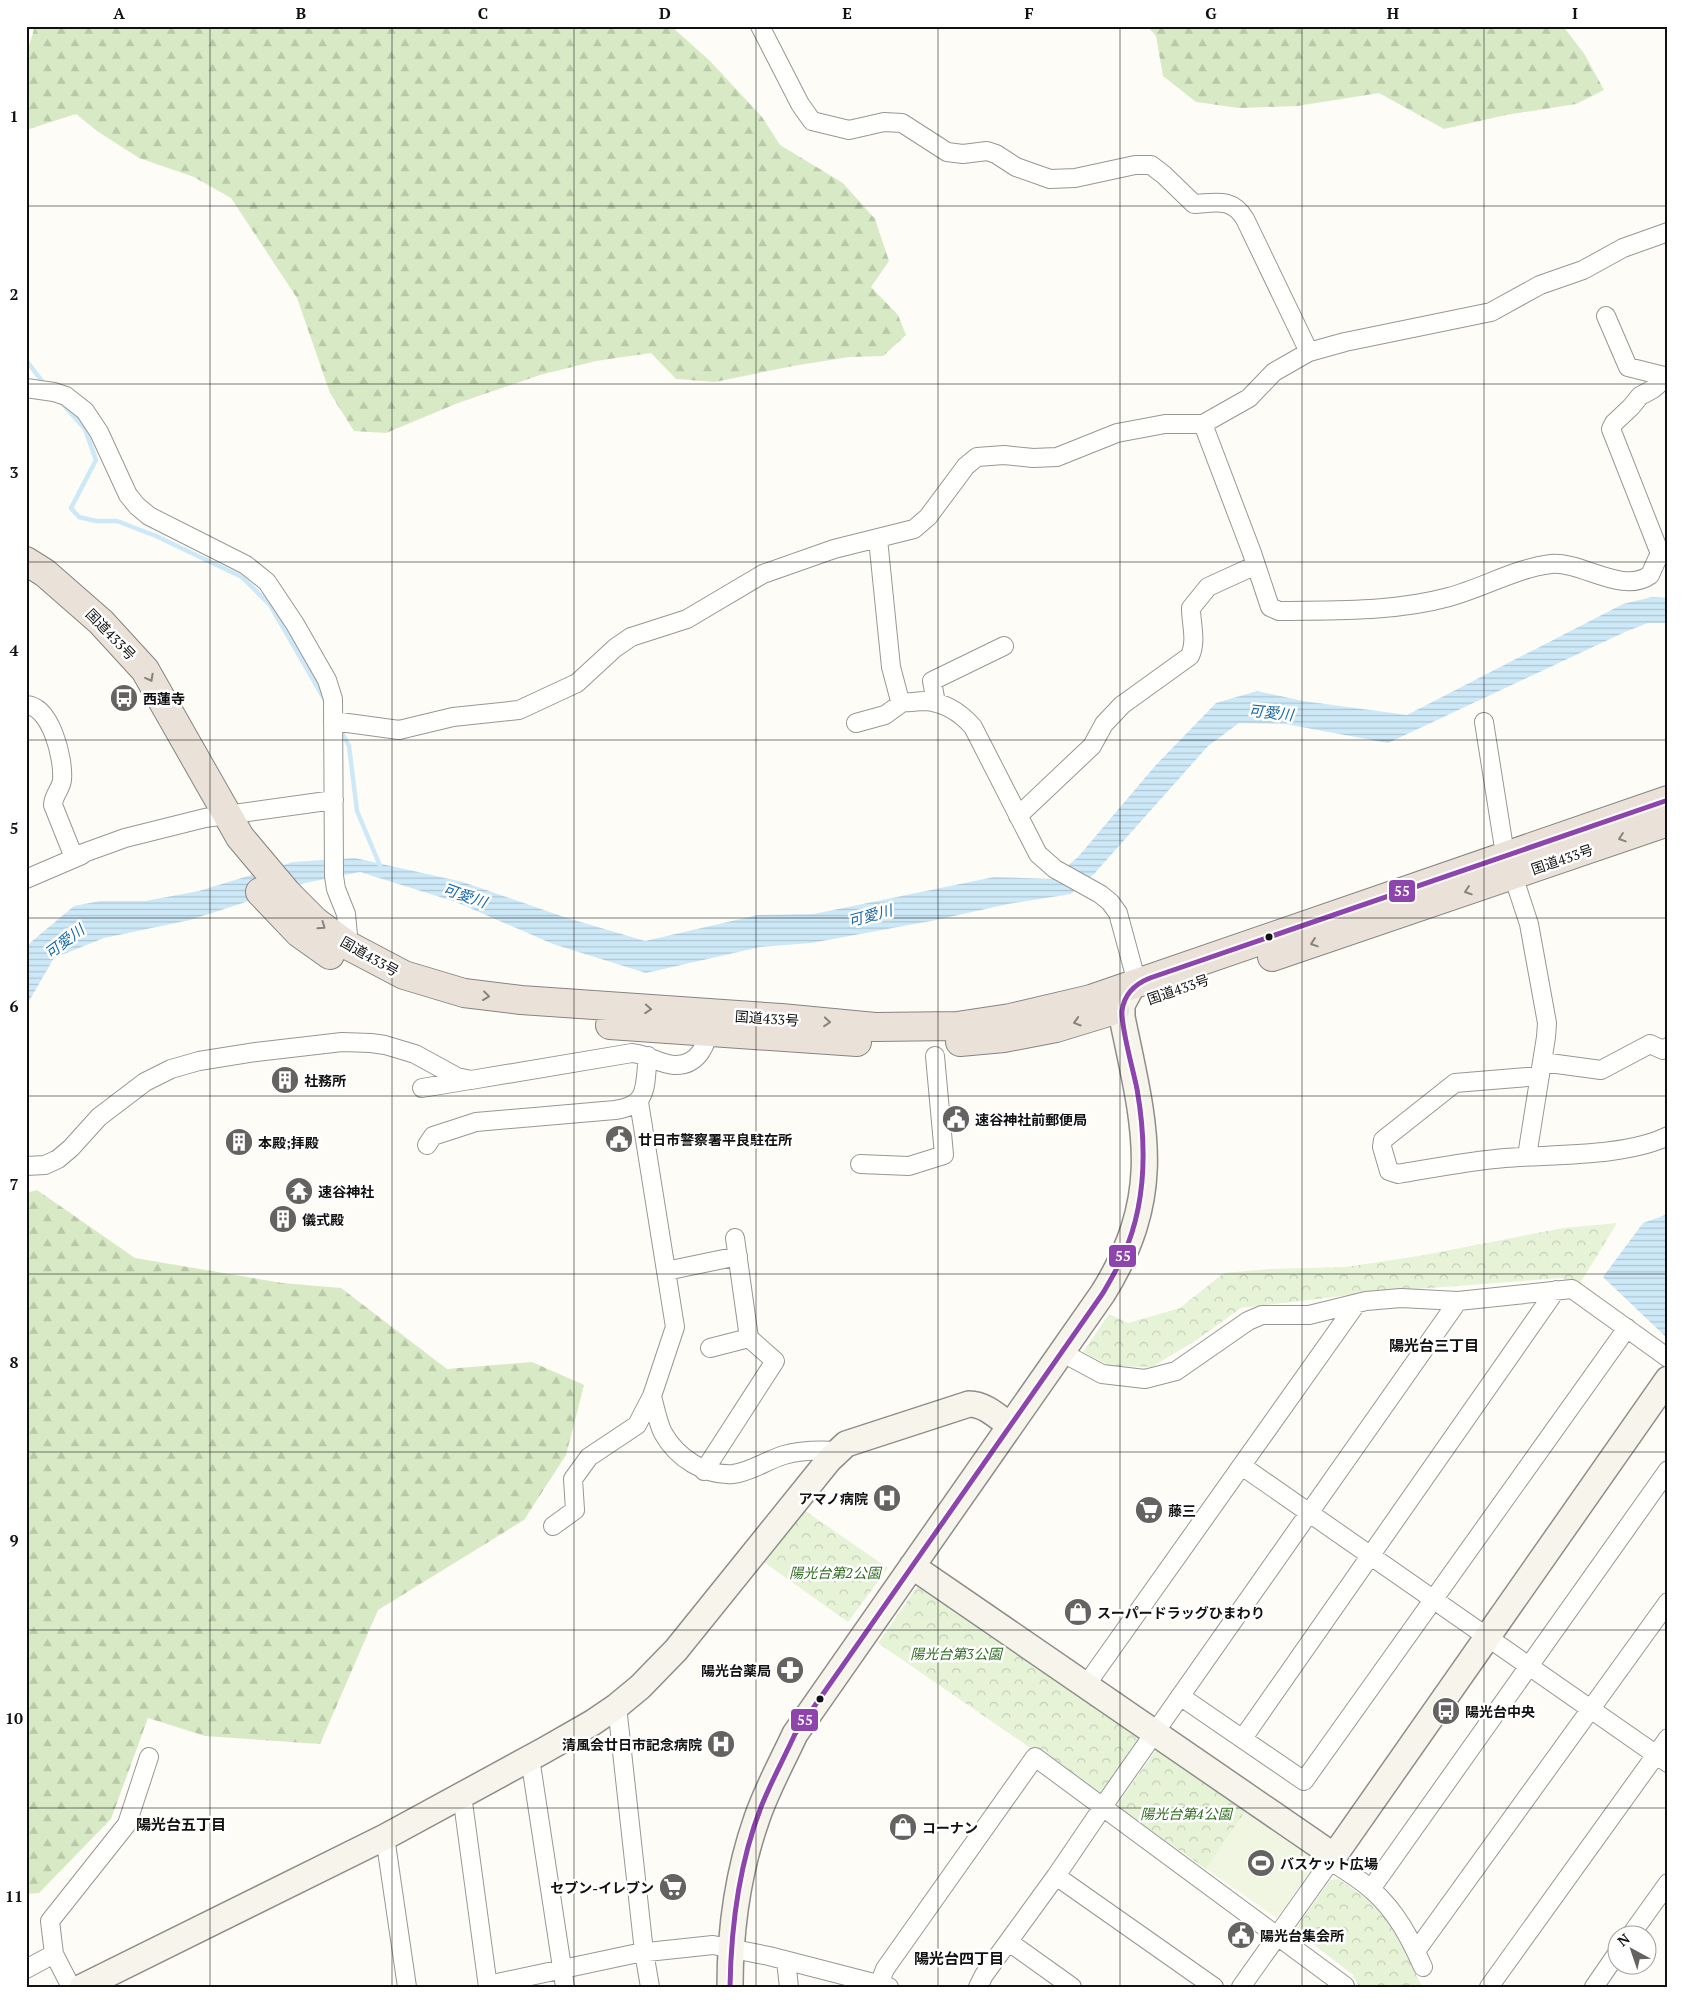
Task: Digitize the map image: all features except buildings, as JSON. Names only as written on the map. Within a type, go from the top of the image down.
[{"type":"highway","name":"国道433号","points":[[26,561],[45,572],[101,622],[145,670],[216,816]]},
{"type":"highway","name":"国道433号","points":[[26,581],[67,610],[90,632],[130,682],[216,816],[248,863],[277,897],[299,933],[345,965],[385,985],[438,1005],[480,1013],[710,1024],[781,1018],[875,1027],[957,1026],[1010,1018],[1091,998],[1509,866],[1668,822]]},
{"type":"highway","name":"国道433号","points":[[277,897],[315,921],[349,946],[404,975],[464,993],[710,1024],[832,1042],[934,1044],[1004,1038],[1116,1016],[1509,866],[1668,800]]},
{"type":"street","points":[[760,26],[800,104],[812,120],[849,130],[884,122],[902,123],[947,152],[963,154],[987,151],[1016,166],[1050,179],[1074,178],[1135,165],[1151,165],[1194,204],[1229,203],[1239,209],[1245,219],[1309,352]]},
{"type":"street","points":[[333,721],[399,730],[454,717],[520,710],[577,683],[615,648],[631,637],[687,619],[763,574],[834,549],[914,529],[928,517],[966,466],[977,458],[1004,455],[1057,458],[1117,433],[1165,424],[1203,424],[1249,398],[1274,372],[1309,352],[1345,342],[1491,312],[1540,285],[1582,270],[1623,248],[1668,232]]},
{"type":"street","points":[[1606,316],[1628,367],[1667,377]]},
{"type":"street","points":[[1203,424],[1270,607],[1278,611],[1368,609],[1423,603],[1449,597],[1529,569],[1554,564],[1580,568],[1622,582],[1648,577],[1659,552],[1611,429],[1614,423],[1640,396],[1653,389],[1667,377]]},
{"type":"street","points":[[26,388],[54,392],[66,396],[85,411],[99,432],[128,494],[137,506],[149,516],[246,565],[268,582],[295,624],[328,683],[333,699],[335,880],[346,914],[349,946]]},
{"type":"street","points":[[878,539],[891,667],[898,698],[902,702]]},
{"type":"street","points":[[1018,816],[1092,746],[1104,724],[1122,705],[1190,656],[1194,649],[1191,608],[1206,588],[1256,565]]},
{"type":"street","points":[[936,703],[932,681],[1004,646]]},
{"type":"street","points":[[730,1987],[731,1948],[741,1876],[757,1818],[795,1734],[1114,1275],[1132,1237],[1142,1196],[1145,1155],[1144,1134],[1116,1016],[1126,994],[1137,983],[1118,913],[1110,902],[1055,869],[1038,854],[973,727],[957,712],[936,703],[925,701],[902,702],[885,715],[856,722]]},
{"type":"street","points":[[26,705],[39,710],[45,718],[59,749],[62,780],[53,805],[71,850],[74,854],[82,855]]},
{"type":"street","points":[[1484,722],[1509,866],[1529,924],[1546,1015],[1547,1030],[1527,1156]]},
{"type":"street","points":[[26,879],[125,838],[216,816],[334,800]]},
{"type":"street","points":[[422,1088],[626,1054],[648,1056],[673,1065],[686,1063],[697,1056],[705,1046],[710,1024]]},
{"type":"street","points":[[26,1166],[45,1165],[58,1159],[100,1117],[151,1078],[171,1069],[199,1061],[342,1042],[371,1043],[416,1054],[457,1077],[471,1080]]},
{"type":"street","points":[[1668,1047],[1663,1050],[1650,1044],[1601,1070],[1541,1069],[1455,1083],[1385,1137],[1382,1143],[1389,1171],[1398,1174],[1482,1160],[1629,1148],[1668,1136]]},
{"type":"street","points":[[427,1145],[433,1136],[476,1122],[615,1110],[633,1106],[639,1102],[643,1095],[648,1056]]},
{"type":"street","points":[[860,1164],[909,1166],[944,1155],[935,1056]]},
{"type":"street","points":[[553,1526],[575,1510],[573,1479],[580,1467],[589,1457],[637,1425],[652,1396],[675,1327],[639,1102]]},
{"type":"street","points":[[704,1471],[775,1361],[749,1338],[735,1238]]},
{"type":"street","points":[[666,1271],[738,1256]]},
{"type":"street","points":[[1061,1352],[1102,1374],[1145,1378],[1176,1371],[1248,1321],[1262,1315],[1309,1315],[1357,1303],[1401,1298],[1458,1301],[1572,1289],[1668,1358]]},
{"type":"street","points":[[1243,1738],[1556,1290]]},
{"type":"street","points":[[978,1987],[984,1975],[1056,1876],[1102,1807],[1458,1301]]},
{"type":"street","points":[[1086,1685],[1357,1303]]},
{"type":"street","points":[[1180,1696],[1304,1780],[1627,1328]]},
{"type":"street","points":[[710,1348],[749,1338]]},
{"type":"street","points":[[1241,1987],[1668,1379]]},
{"type":"street","points":[[652,1396],[663,1433],[680,1455],[704,1471],[733,1474],[759,1467],[783,1455],[808,1450],[837,1451]]},
{"type":"street","points":[[82,1987],[385,1838],[530,1758],[617,1706],[640,1688],[676,1650],[837,1451],[846,1444],[970,1404],[977,1404],[983,1407],[1010,1426]]},
{"type":"street","points":[[1242,1466],[1662,1759]]},
{"type":"street","points":[[1371,1888],[1668,1470]]},
{"type":"street","points":[[912,1566],[1155,1732],[1371,1888],[1402,1924],[1420,1959],[1590,1709],[1668,1602]]},
{"type":"street","points":[[617,1706],[644,1952],[650,1987]]},
{"type":"street","points":[[1489,1987],[1662,1759],[1668,1738]]},
{"type":"street","points":[[71,1987],[54,1954],[50,1921],[127,1824],[149,1757]]},
{"type":"street","points":[[530,1758],[565,1987]]},
{"type":"street","points":[[462,1795],[488,1986],[644,1952],[713,1945],[786,1961],[882,1986],[885,1969],[1035,1758],[1345,1986]]},
{"type":"street","points":[[385,1838],[407,1987]]},
{"type":"street","points":[[1056,1876],[1214,1987]]},
{"type":"street","points":[[1637,1926],[1668,1883]]},
{"type":"street","points":[[1009,1942],[1072,1987]]},
{"type":"street","points":[[26,1969],[54,1954]]},
{"type":"street","points":[[786,1961],[789,1987]]},
{"type":"street","points":[[1594,1987],[1606,1970]]},
{"type":"green space","points":[[35,26],[671,26],[710,61],[762,117],[780,145],[843,183],[875,219],[889,261],[871,287],[898,315],[906,335],[883,356],[849,357],[715,382],[676,379],[651,353],[596,361],[540,375],[458,403],[386,433],[354,431],[330,393],[297,298],[231,198],[194,177],[139,158],[97,131],[76,114],[26,130],[26,56]]},
{"type":"green space","points":[[1147,26],[1563,26],[1585,55],[1604,90],[1576,104],[1506,115],[1444,129],[1379,93],[1297,106],[1239,108],[1196,102],[1163,76],[1156,36]]},
{"type":"green space","points":[[37,1190],[135,1258],[282,1283],[341,1288],[447,1369],[532,1362],[584,1385],[566,1455],[524,1520],[378,1610],[320,1744],[205,1736],[148,1718],[111,1819],[39,1893],[26,1894],[26,1193]]},
{"type":"green space","points":[[1617,1223],[1579,1285],[1562,1278],[1376,1292],[1241,1308],[1198,1339],[1152,1367],[1110,1366],[1083,1352],[1109,1314],[1128,1323],[1180,1308],[1224,1273],[1269,1269],[1345,1267],[1419,1256],[1563,1228]]},
{"type":"green space","name":"陽光台第2公園","points":[[801,1508],[888,1568],[848,1622],[761,1560]]},
{"type":"green space","name":"陽光台第3公園","points":[[919,1584],[1141,1738],[1100,1796],[878,1643]]},
{"type":"green space","name":"陽光台第4公園","points":[[1156,1750],[1245,1812],[1206,1869],[1116,1806]]},
{"type":"green space","name":"バスケット広場","points":[[1245,1812],[1310,1857],[1312,1869],[1277,1918],[1206,1869]]},
{"type":"green space","points":[[1338,1879],[1368,1899],[1394,1927],[1422,1987],[1359,1987],[1353,1975],[1299,1933],[1297,1927],[1330,1880]]},
{"type":"water","name":"可愛川","points":[[1652,597],[1668,598],[1668,623],[1648,623],[1625,632],[1388,743],[1285,724],[1239,723],[1208,746],[1094,874],[1071,894],[1008,904],[931,921],[811,943],[760,947],[646,973],[553,944],[456,902],[360,872],[305,883],[190,920],[104,938],[54,958],[26,1006],[26,948],[74,906],[100,901],[145,901],[199,891],[293,862],[355,858],[463,882],[564,917],[645,941],[758,915],[814,914],[994,877],[1052,879],[1078,857],[1155,766],[1216,703],[1257,691],[1303,701],[1407,715],[1623,604]]},
{"type":"water","points":[[1668,1214],[1668,1339],[1603,1277],[1643,1223]]},
{"type":"waterway","points":[[26,360],[45,385]]},
{"type":"waterway","points":[[61,402],[85,429],[96,460],[71,508],[79,517],[96,521],[117,521],[156,536],[242,577],[270,605],[326,702]]},
{"type":"waterway","points":[[340,729],[349,746],[357,811],[381,868]]},
{"type":"transit line","name":"55","points":[[730,1987],[734,1918],[747,1851],[761,1807],[795,1734],[1103,1293],[1123,1256],[1137,1216],[1143,1174],[1140,1110],[1122,1018],[1123,1005],[1131,990],[1150,978],[1668,800]]},
{"type":"place","name":"西蓮寺","points":[[124,698]]},
{"type":"place","name":"社務所","points":[[285,1080]]},
{"type":"place","name":"速谷神社前郵便局","points":[[956,1119]]},
{"type":"place","name":"廿日市警察署平良駐在所","points":[[619,1139]]},
{"type":"place","name":"本殿;拝殿","points":[[239,1142]]},
{"type":"place","name":"速谷神社","points":[[299,1191]]},
{"type":"place","name":"儀式殿","points":[[283,1219]]},
{"type":"place","name":"アマノ病院","points":[[887,1498]]},
{"type":"place","name":"藤三","points":[[1149,1510]]},
{"type":"place","name":"スーパードラッグひまわり","points":[[1078,1612]]},
{"type":"place","name":"陽光台薬局","points":[[790,1670]]},
{"type":"place","name":"陽光台中央","points":[[1446,1711]]},
{"type":"place","name":"清風会廿日市記念病院","points":[[721,1744]]},
{"type":"place","name":"コーナン","points":[[903,1827]]},
{"type":"place","name":"バスケット広場","points":[[1261,1863]]},
{"type":"place","name":"セブン-イレブン","points":[[673,1887]]},
{"type":"place","name":"陽光台集会所","points":[[1241,1935]]},
{"type":"district","name":"陽光台三丁目","points":[[1434,1345]]},
{"type":"district","name":"陽光台五丁目","points":[[181,1824]]},
{"type":"district","name":"陽光台四丁目","points":[[959,1958]]}]
